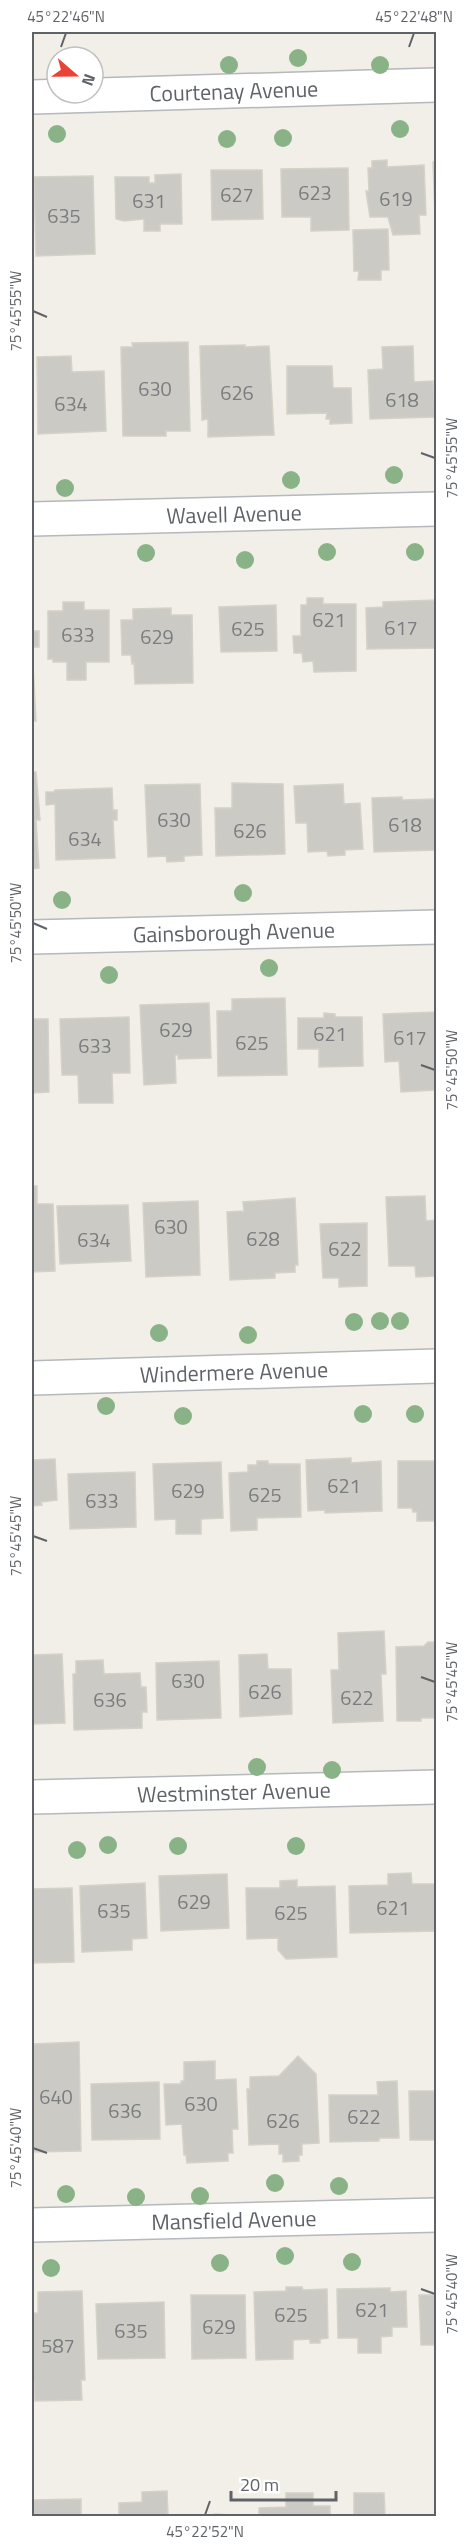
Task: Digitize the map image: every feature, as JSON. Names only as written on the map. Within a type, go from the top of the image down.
[{"type":"street","name":"Courtenay Avenue","points":[[32,97],[436,85]]},
{"type":"street","name":"Wavell Avenue","points":[[32,519],[436,509]]},
{"type":"street","name":"Gainsborough Avenue","points":[[32,937],[436,927]]},
{"type":"street","name":"Windermere Avenue","points":[[32,1378],[436,1366]]},
{"type":"street","name":"Westminster Avenue","points":[[32,1797],[436,1786]]},
{"type":"street","name":"Mansfield Avenue","points":[[32,2225],[436,2215]]},
{"type":"building","points":[[387,160],[387,167],[424,165],[426,215],[419,215],[420,234],[393,235],[388,217],[370,217],[366,191],[369,191],[368,168],[372,168],[372,161]]},
{"type":"building","points":[[433,162],[436,162],[436,213],[435,213]]},
{"type":"building","points":[[348,168],[349,230],[311,231],[311,217],[282,217],[281,169]]},
{"type":"building","points":[[211,170],[262,170],[263,219],[212,220]]},
{"type":"building","points":[[181,174],[182,224],[160,224],[160,231],[144,231],[144,219],[124,221],[116,219],[115,177],[149,177],[149,183],[155,183],[155,175]]},
{"type":"building","points":[[93,176],[95,254],[36,256],[34,177]]},
{"type":"building","points":[[388,229],[389,270],[381,270],[381,280],[358,280],[359,271],[354,271],[353,230]]},
{"type":"building","points":[[188,342],[190,431],[166,431],[166,436],[123,436],[121,347],[133,347],[132,343]]},
{"type":"building","points":[[245,345],[245,347],[269,346],[274,435],[208,437],[208,419],[202,420],[200,346]]},
{"type":"building","points":[[413,346],[414,382],[433,381],[435,417],[370,419],[368,370],[383,369],[382,347]]},
{"type":"building","points":[[71,356],[72,372],[104,371],[106,431],[38,434],[37,357]]},
{"type":"building","points":[[287,366],[332,366],[333,388],[351,388],[352,423],[330,424],[330,419],[326,419],[327,413],[287,414]]},
{"type":"building","points":[[307,598],[323,598],[323,604],[356,604],[356,671],[314,672],[313,661],[303,662],[302,653],[294,653],[293,636],[301,636],[301,605],[307,605]]},
{"type":"building","points":[[436,600],[436,648],[367,649],[366,608],[383,607],[383,602]]},
{"type":"building","points":[[63,602],[84,602],[84,610],[109,610],[109,662],[86,662],[86,680],[67,680],[67,662],[53,662],[53,659],[48,659],[48,611],[63,611]]},
{"type":"building","points":[[276,605],[277,651],[221,652],[219,607]]},
{"type":"building","points":[[171,608],[171,615],[192,615],[193,683],[135,684],[134,663],[132,664],[131,655],[122,655],[121,620],[133,620],[133,609]]},
{"type":"building","points":[[32,631],[39,631],[39,647],[32,647]]},
{"type":"building","points":[[32,647],[36,721],[32,721]]},
{"type":"building","points":[[32,772],[36,772],[40,820],[36,820],[39,868],[32,869]]},
{"type":"building","points":[[232,783],[283,784],[285,854],[216,856],[215,808],[232,808]]},
{"type":"building","points":[[200,784],[202,855],[184,856],[184,861],[167,862],[166,856],[148,857],[145,785]]},
{"type":"building","points":[[343,784],[344,804],[360,803],[363,849],[345,850],[345,855],[328,856],[327,851],[308,852],[307,823],[296,823],[294,786]]},
{"type":"building","points":[[112,788],[113,810],[117,810],[117,820],[113,820],[115,858],[56,860],[55,804],[46,805],[46,792]]},
{"type":"building","points":[[402,797],[402,800],[436,799],[436,850],[374,852],[372,798]]},
{"type":"building","points":[[285,998],[287,1075],[218,1076],[217,1011],[232,1011],[232,999]]},
{"type":"building","points":[[209,1003],[211,1058],[178,1059],[178,1055],[175,1055],[176,1083],[144,1085],[140,1005]]},
{"type":"building","points":[[436,1012],[436,1090],[401,1092],[399,1061],[385,1062],[383,1014]]},
{"type":"building","points":[[324,1013],[335,1014],[335,1017],[362,1017],[363,1066],[319,1067],[319,1049],[298,1049],[298,1018],[324,1018]]},
{"type":"building","points":[[129,1017],[130,1073],[112,1073],[113,1103],[79,1103],[78,1075],[62,1075],[60,1019]]},
{"type":"building","points":[[32,1019],[48,1019],[49,1092],[32,1093]]},
{"type":"building","points":[[32,1186],[37,1186],[37,1204],[53,1204],[55,1271],[32,1272]]},
{"type":"building","points":[[425,1196],[426,1221],[436,1220],[436,1276],[416,1277],[415,1266],[389,1266],[386,1197]]},
{"type":"building","points":[[295,1198],[298,1265],[295,1265],[295,1272],[275,1273],[275,1278],[230,1280],[227,1212],[244,1211],[243,1202]]},
{"type":"building","points":[[198,1201],[200,1275],[146,1277],[143,1203]]},
{"type":"building","points":[[128,1205],[131,1261],[60,1264],[57,1206]]},
{"type":"building","points":[[367,1223],[367,1286],[339,1287],[339,1278],[323,1278],[320,1224]]},
{"type":"building","points":[[351,1458],[351,1463],[381,1461],[382,1511],[325,1513],[325,1510],[308,1511],[306,1460]]},
{"type":"building","points":[[55,1459],[57,1500],[32,1506],[32,1460]]},
{"type":"building","points":[[257,1461],[268,1461],[268,1464],[300,1464],[301,1517],[257,1518],[257,1530],[231,1531],[229,1473],[248,1472],[248,1465],[257,1465]]},
{"type":"building","points":[[398,1461],[436,1461],[436,1521],[417,1521],[417,1512],[413,1512],[412,1508],[398,1508]]},
{"type":"building","points":[[221,1462],[223,1518],[201,1519],[201,1534],[176,1534],[176,1519],[155,1520],[153,1464]]},
{"type":"building","points":[[135,1472],[136,1527],[70,1529],[68,1474]]},
{"type":"building","points":[[384,1631],[386,1674],[381,1674],[383,1721],[333,1723],[331,1670],[339,1670],[338,1633]]},
{"type":"building","points":[[428,1642],[436,1642],[436,1718],[421,1718],[421,1721],[397,1721],[396,1647],[424,1646]]},
{"type":"building","points":[[62,1654],[65,1723],[32,1724],[32,1655]]},
{"type":"building","points":[[267,1654],[268,1669],[291,1669],[292,1714],[240,1717],[239,1655]]},
{"type":"building","points":[[103,1660],[104,1674],[140,1673],[141,1687],[146,1687],[147,1712],[142,1712],[142,1728],[74,1730],[73,1674],[76,1674],[76,1661]]},
{"type":"building","points":[[219,1661],[221,1718],[157,1720],[156,1663]]},
{"type":"building","points":[[411,1873],[412,1884],[436,1884],[436,1931],[350,1933],[349,1886],[388,1885],[388,1874]]},
{"type":"building","points":[[227,1874],[229,1928],[161,1931],[159,1876]]},
{"type":"building","points":[[297,1880],[297,1887],[335,1886],[337,1957],[286,1959],[278,1950],[278,1938],[247,1939],[246,1888],[280,1888],[280,1881]]},
{"type":"building","points":[[145,1883],[147,1938],[132,1939],[132,1950],[82,1952],[80,1886]]},
{"type":"building","points":[[72,1888],[74,1962],[32,1963],[32,1889]]},
{"type":"building","points":[[79,2042],[81,2151],[32,2152],[32,2044]]},
{"type":"building","points":[[298,2056],[316,2074],[319,2143],[302,2144],[302,2155],[299,2155],[299,2161],[283,2162],[283,2154],[279,2154],[279,2144],[249,2145],[247,2089],[250,2089],[250,2077],[279,2076]]},
{"type":"building","points":[[215,2061],[215,2080],[236,2079],[238,2129],[232,2129],[233,2153],[228,2153],[228,2161],[187,2163],[186,2155],[184,2155],[182,2124],[166,2125],[164,2084],[181,2084],[181,2081],[184,2081],[184,2062]]},
{"type":"building","points":[[397,2081],[399,2138],[379,2138],[379,2141],[330,2142],[329,2095],[378,2095],[377,2082]]},
{"type":"building","points":[[159,2082],[160,2139],[92,2140],[91,2084]]},
{"type":"building","points":[[409,2091],[436,2091],[436,2140],[410,2140]]},
{"type":"building","points":[[286,2287],[302,2287],[303,2290],[327,2289],[328,2338],[320,2339],[320,2343],[310,2343],[310,2339],[293,2340],[293,2359],[256,2360],[254,2292],[286,2291]]},
{"type":"building","points":[[390,2288],[390,2292],[406,2291],[407,2327],[392,2327],[392,2336],[381,2337],[381,2353],[358,2353],[358,2338],[338,2338],[337,2289]]},
{"type":"building","points":[[82,2291],[85,2380],[81,2380],[82,2400],[35,2401],[34,2381],[32,2381],[32,2313],[38,2313],[38,2292]]},
{"type":"building","points":[[191,2295],[245,2295],[246,2358],[192,2359]]},
{"type":"building","points":[[419,2295],[436,2295],[436,2345],[421,2345]]},
{"type":"building","points":[[164,2302],[165,2358],[98,2359],[96,2304]]},
{"type":"building","points":[[167,2491],[168,2516],[119,2516],[119,2503],[142,2502],[142,2492]]},
{"type":"building","points":[[286,2493],[313,2493],[313,2506],[330,2506],[330,2516],[259,2516],[259,2508],[286,2507]]},
{"type":"building","points":[[354,2493],[384,2493],[385,2515],[409,2516],[354,2516]]},
{"type":"building","points":[[81,2499],[81,2516],[33,2516],[32,2500]]},
{"type":"building","points":[[214,2514],[250,2516],[214,2516]]}]
